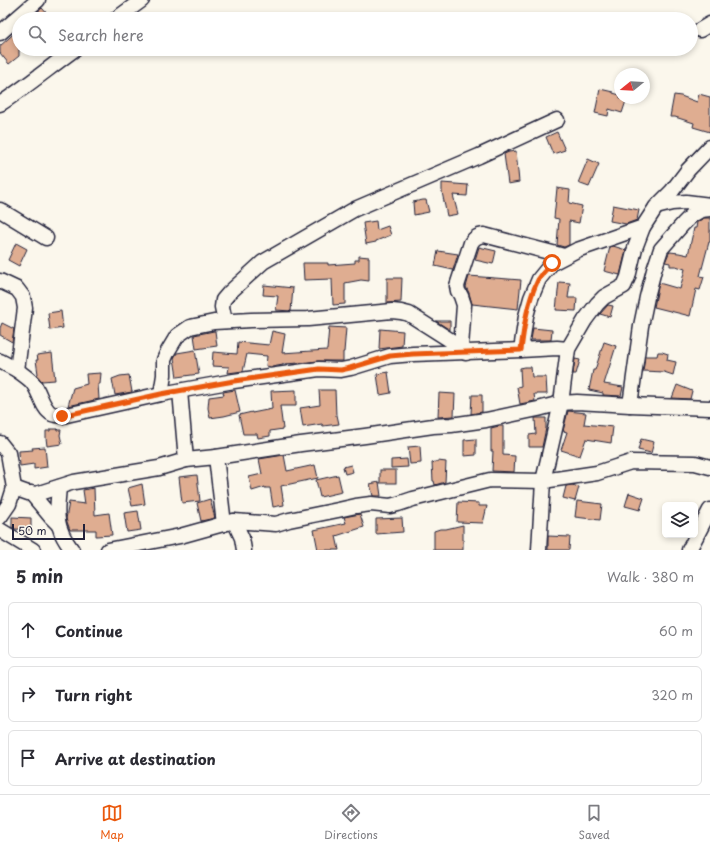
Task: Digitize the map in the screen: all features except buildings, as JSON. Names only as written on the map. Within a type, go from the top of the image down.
[{"type":"street","points":[[24,12],[38,0]]},
{"type":"street","points":[[126,12],[142,0]]},
{"type":"street","points":[[0,33],[12,23]]},
{"type":"street","points":[[0,104],[65,56]]},
{"type":"street","points":[[225,321],[222,308],[223,300],[263,262],[355,209],[479,156],[557,120]]},
{"type":"street","points":[[539,550],[543,481],[561,403],[568,349],[585,320],[597,304],[604,297],[624,286],[643,226],[656,207],[710,147]]},
{"type":"street","points":[[656,207],[672,203],[686,202],[710,205]]},
{"type":"street","points":[[630,405],[647,297],[654,270],[662,249],[691,216],[701,210],[710,209]]},
{"type":"street","points":[[0,210],[46,238]]},
{"type":"street","points":[[521,350],[526,316],[531,298],[539,279],[552,263],[577,250],[643,226]]},
{"type":"street","points":[[463,350],[464,305],[457,286],[471,242],[477,236],[484,235],[564,256]]},
{"type":"street","points":[[0,281],[17,289],[23,297],[25,308],[17,370]]},
{"type":"street","points":[[161,394],[164,376],[164,360],[177,336],[190,326],[214,322],[308,319],[392,311],[401,312],[409,314],[463,350]]},
{"type":"street","points":[[0,361],[17,370],[32,381],[42,398],[43,405],[52,414],[62,416],[161,394],[234,381],[319,369],[341,370],[390,356],[463,350],[568,349]]},
{"type":"street","points":[[180,391],[186,460]]},
{"type":"street","points":[[14,488],[36,494],[74,482],[159,468],[186,460],[486,420],[561,403],[577,402],[710,408]]},
{"type":"street","points":[[0,443],[8,453],[14,488],[9,504],[0,517]]},
{"type":"street","points":[[216,457],[229,522],[242,538],[244,550]]},
{"type":"street","points":[[108,550],[180,536],[229,522],[276,524],[356,506],[371,504],[390,506],[490,480],[543,481],[597,473],[631,462],[695,463],[710,467]]},
{"type":"street","points":[[59,487],[57,510],[58,524],[72,550]]},
{"type":"street","points":[[31,493],[58,524]]},
{"type":"street","points":[[689,550],[710,510]]},
{"type":"street","points":[[0,530],[28,549]]},
{"type":"route","points":[[62,416],[161,394],[234,381],[319,369],[341,370],[390,356],[521,350],[526,316],[531,298],[539,279],[552,263]]}]
